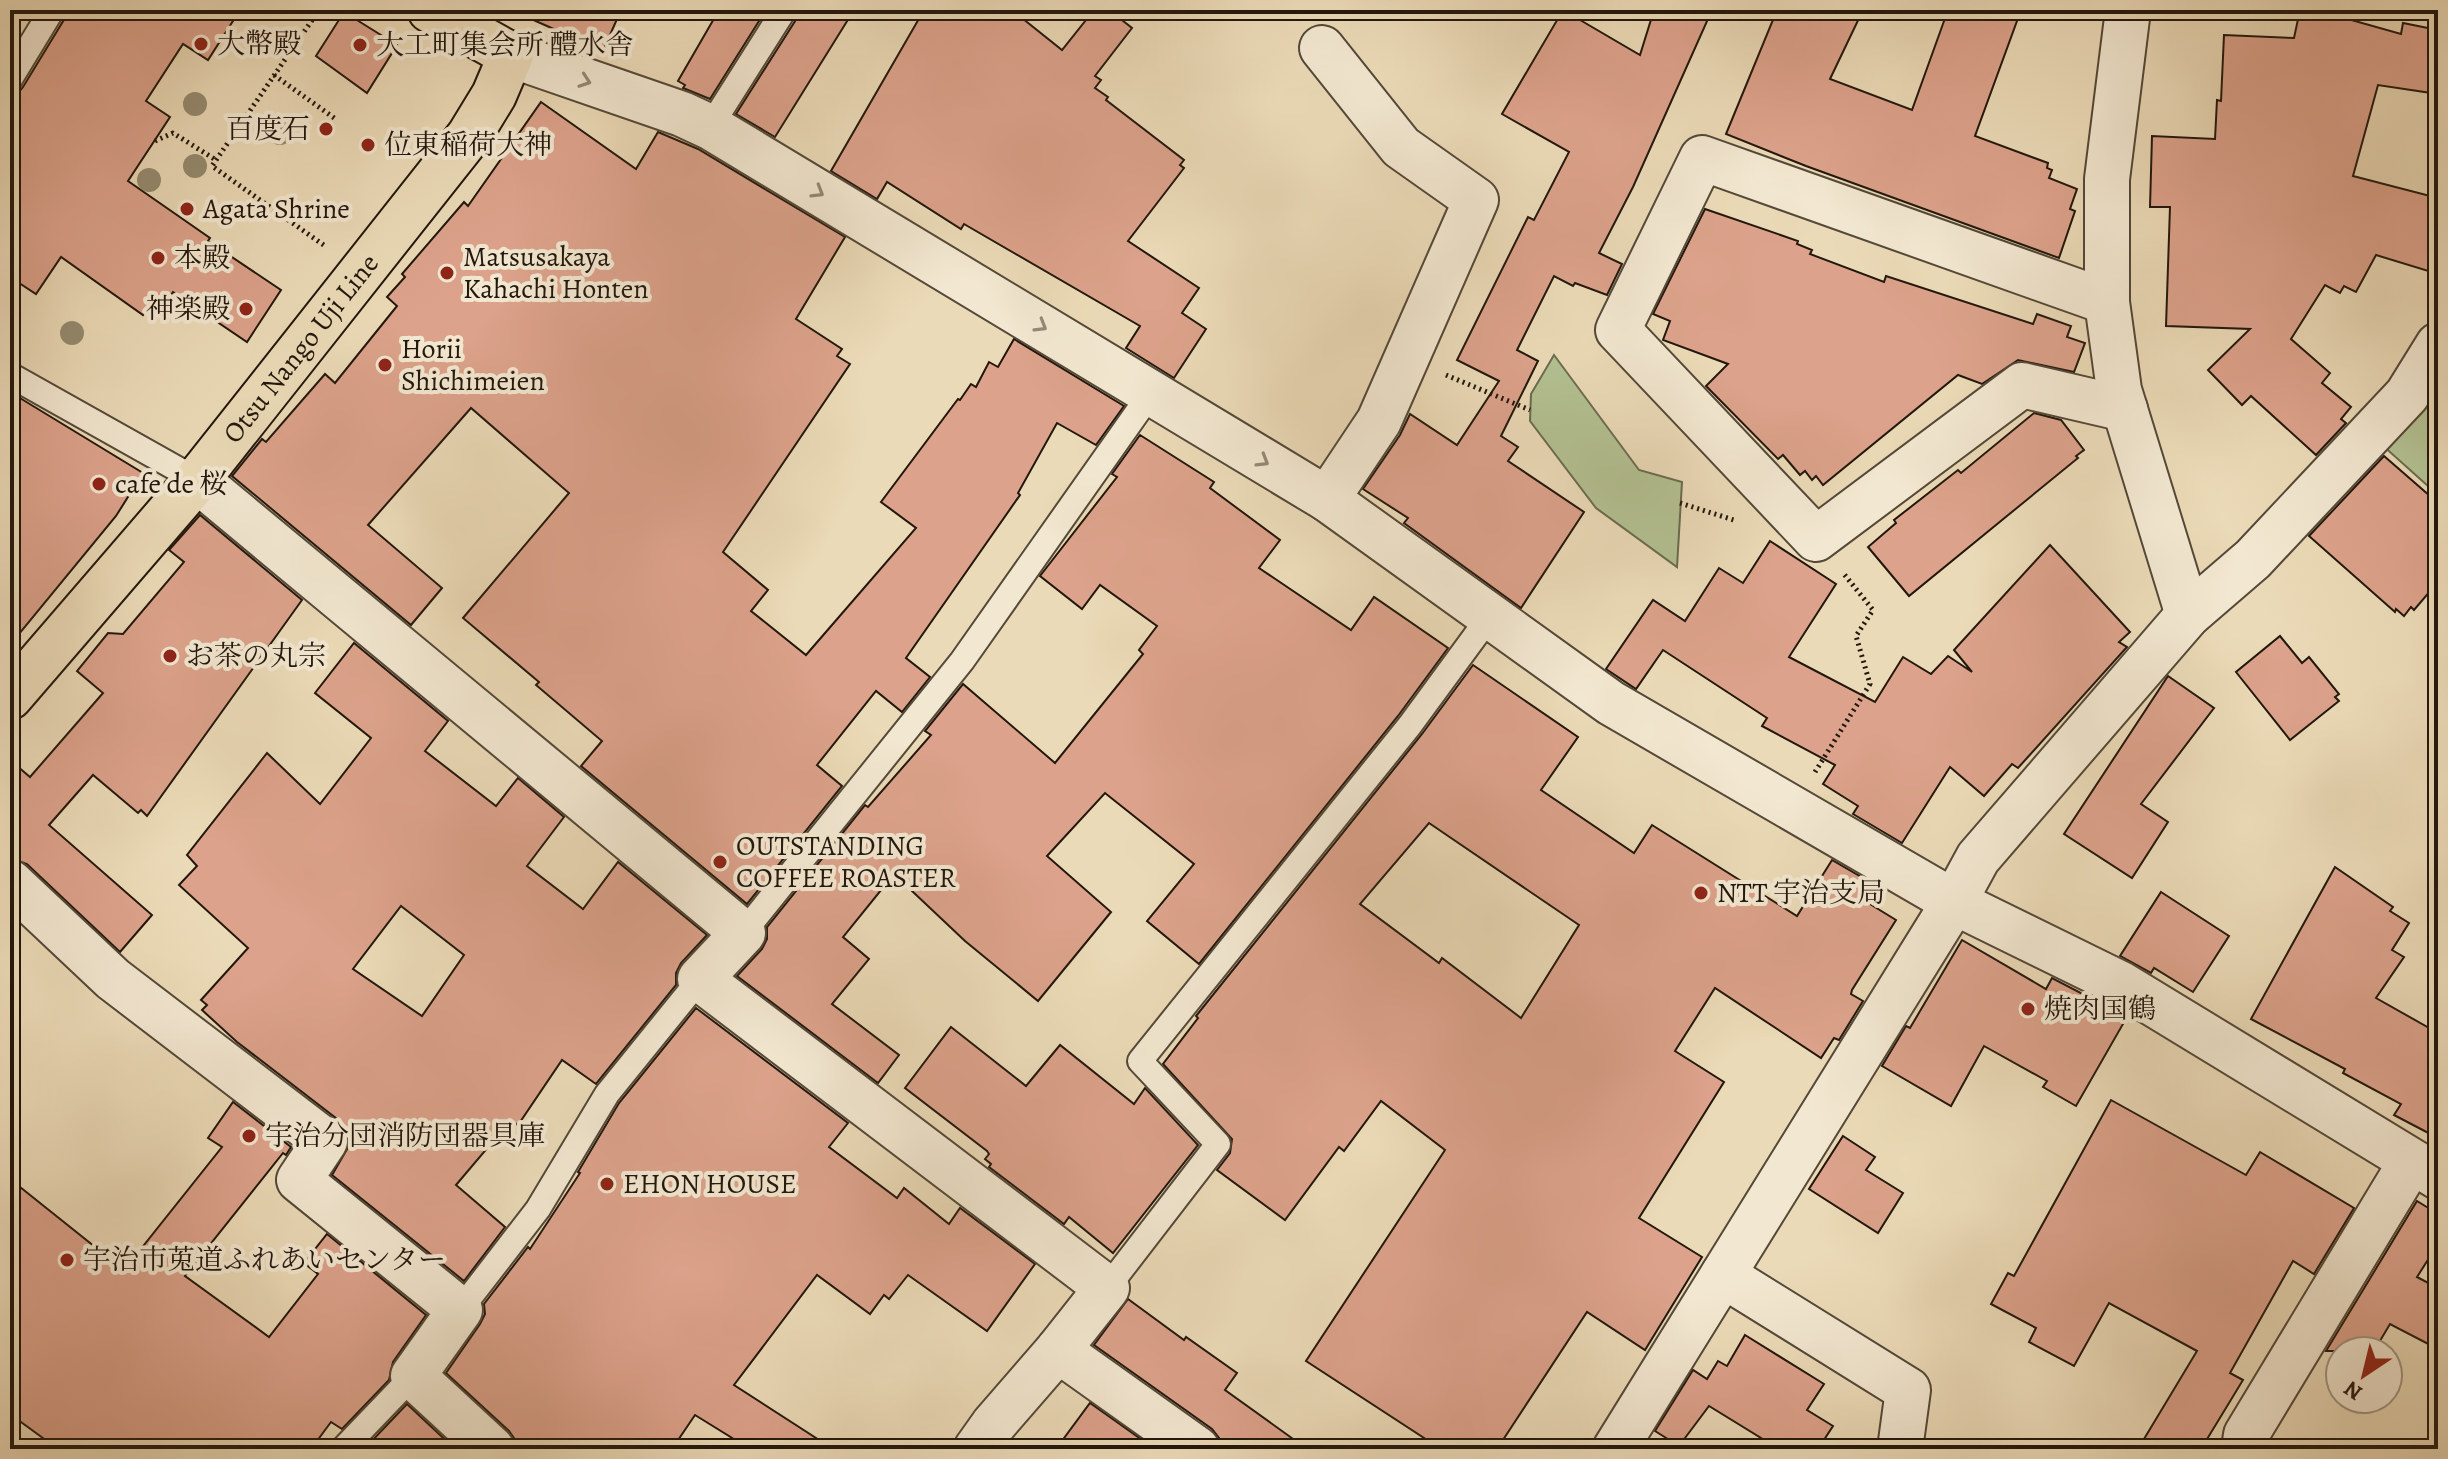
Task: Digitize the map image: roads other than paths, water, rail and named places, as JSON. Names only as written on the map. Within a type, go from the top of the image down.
[{"type":"main road","points":[[430,10],[511,55]]},
{"type":"main road","name":"Otsu Nango Uji Line","points":[[10,697],[197,480],[469,136],[494,95],[511,55]]},
{"type":"street","points":[[2128,10],[2107,179],[2107,302],[2119,390],[2188,615]]},
{"type":"street","points":[[1322,48],[1401,147],[1476,200],[1379,421],[1327,499]]},
{"type":"street","points":[[511,55],[682,114],[710,127],[1327,499],[1611,703],[1954,902],[2121,984],[2425,1169],[2246,1435],[2244,1449]]},
{"type":"street","points":[[2107,302],[1702,158],[1618,330],[1816,539],[2022,385],[2125,409]]},
{"type":"street","points":[[1615,1449],[1954,902],[1978,858],[2188,615],[2253,559],[2407,395],[2438,345]]},
{"type":"street","points":[[197,480],[743,933],[700,979],[1107,1288],[976,1449]]},
{"type":"street","points":[[10,882],[113,979],[325,1141],[299,1180],[460,1310],[413,1376],[492,1449]]},
{"type":"street","points":[[1723,1275],[1908,1390],[1900,1449]]},
{"type":"street","points":[[1058,1350],[1197,1449]]},
{"type":"lane","points":[[10,79],[52,10]]},
{"type":"lane","points":[[710,127],[784,10]]},
{"type":"lane","points":[[10,375],[197,480]]},
{"type":"lane","points":[[743,933],[962,661],[1151,393]]},
{"type":"lane","points":[[1107,1288],[1218,1144],[1140,1061],[1410,725],[1490,616]]},
{"type":"lane","points":[[460,1310],[538,1209],[607,1094],[700,979]]},
{"type":"lane","points":[[343,1449],[413,1376]]},
{"type":"place","name":"大幣殿","points":[[201,44]]},
{"type":"place","name":"大工町集会所 醴水舎","points":[[360,45]]},
{"type":"place","name":"百度石","points":[[326,129]]},
{"type":"place","name":"位東稲荷大神","points":[[368,145]]},
{"type":"place","name":"Agata Shrine","points":[[187,209]]},
{"type":"place","name":"本殿","points":[[158,258]]},
{"type":"place","name":"Matsusakaya Kahachi Honten","points":[[447,273]]},
{"type":"place","name":"神楽殿","points":[[246,309]]},
{"type":"place","name":"Horii Shichimeien","points":[[385,365]]},
{"type":"place","name":"cafe de 桜","points":[[99,484]]},
{"type":"place","name":"お茶の丸宗","points":[[170,656]]},
{"type":"place","name":"OUTSTANDING COFFEE ROASTER","points":[[720,862]]},
{"type":"place","name":"NTT 宇治支局","points":[[1701,893]]},
{"type":"place","name":"焼肉国鶴","points":[[2028,1009]]},
{"type":"place","name":"宇治分団消防団器具庫","points":[[249,1136]]},
{"type":"place","name":"EHON HOUSE","points":[[607,1184]]},
{"type":"place","name":"宇治市莵道ふれあいセンター","points":[[67,1260]]}]
